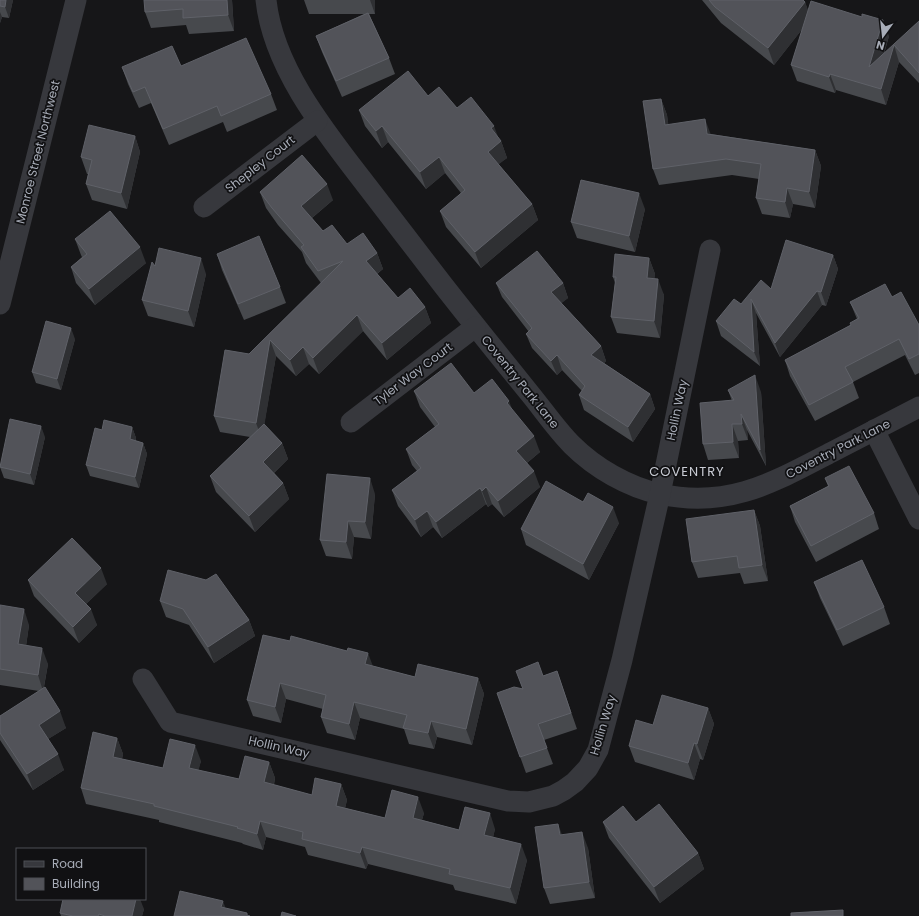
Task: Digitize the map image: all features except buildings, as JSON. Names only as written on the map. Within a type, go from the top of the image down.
[{"type":"street","name":"Monroe Street Northwest","points":[[0,304],[76,0]]},
{"type":"street","name":"Coventry Park Lane","points":[[266,0],[268,14],[276,43],[294,80],[317,121],[475,327],[571,445],[595,464],[622,480],[660,494],[694,498],[722,496],[750,491],[778,480],[919,407]]},
{"type":"street","name":"Shepley Court","points":[[204,207],[317,121]]},
{"type":"street","name":"Hollin Way","points":[[143,679],[170,722],[508,801],[529,802],[553,796],[575,782],[588,768],[598,750],[622,660],[660,494],[710,250]]},
{"type":"street","name":"Tyler Way Court","points":[[351,422],[475,327]]},
{"type":"street","points":[[874,430],[919,519]]},
{"type":"district","name":"COVENTRY","points":[[687,471]]}]
